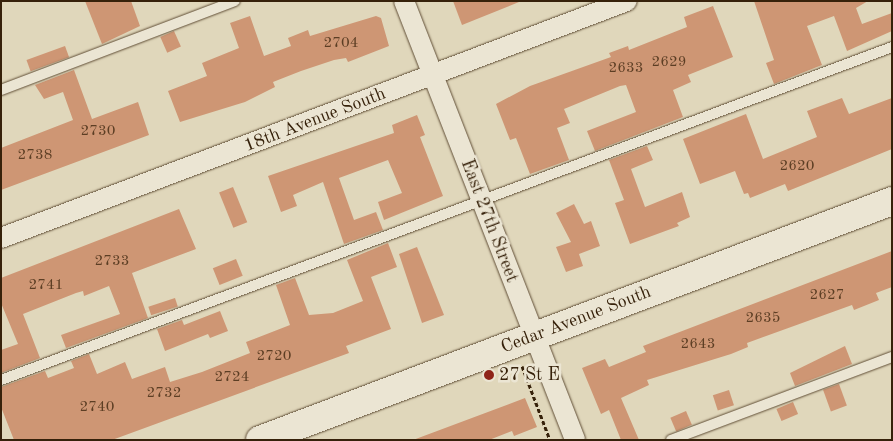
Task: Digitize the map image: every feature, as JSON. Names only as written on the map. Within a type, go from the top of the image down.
[{"type":"main road","name":"Cedar Avenue South","points":[[260,440],[892,201]]},
{"type":"street","name":"East 27th Street","points":[[404,1],[575,440]]},
{"type":"street","name":"18th Avenue South","points":[[1,238],[628,1]]},
{"type":"lane","points":[[1,90],[235,1]]},
{"type":"lane","points":[[1,380],[892,47]]},
{"type":"lane","points":[[671,440],[892,357]]},
{"type":"path","points":[[521,363],[550,440]]},
{"type":"building","points":[[85,1],[131,1],[140,26],[102,44]]},
{"type":"building","points":[[453,1],[519,1],[519,2],[462,25]]},
{"type":"building","points":[[754,1],[868,1],[856,8],[862,24],[892,13],[892,31],[847,51],[834,16],[807,26],[822,65],[774,84],[766,63],[774,60]]},
{"type":"building","points":[[713,6],[733,57],[688,75],[691,82],[673,90],[683,117],[595,151],[587,131],[636,112],[626,85],[620,86],[564,109],[570,123],[557,128],[569,160],[530,174],[516,138],[510,140],[496,104],[530,86],[611,57],[609,53],[628,46],[629,50],[687,27],[684,17]]},
{"type":"building","points":[[250,16],[264,56],[291,46],[288,38],[308,30],[310,36],[376,16],[381,18],[389,46],[348,62],[346,58],[334,60],[301,71],[273,82],[275,87],[245,102],[180,122],[168,91],[207,76],[202,63],[239,48],[230,23]]},
{"type":"building","points":[[174,31],[181,47],[167,53],[160,37]]},
{"type":"building","points":[[65,46],[69,57],[31,71],[26,60]]},
{"type":"building","points":[[74,70],[92,119],[138,102],[149,135],[1,190],[1,148],[73,120],[63,92],[44,99],[35,85]]},
{"type":"building","points":[[842,98],[849,114],[892,98],[892,149],[788,191],[785,184],[750,198],[748,193],[744,194],[735,171],[700,184],[683,139],[746,114],[763,159],[817,137],[807,111]]},
{"type":"building","points":[[417,115],[425,135],[420,137],[443,196],[384,220],[378,202],[402,193],[388,160],[339,178],[354,220],[376,212],[383,230],[344,244],[323,182],[293,195],[297,206],[281,212],[268,176],[394,133],[392,125]]},
{"type":"building","points":[[647,146],[653,160],[631,169],[645,207],[682,192],[690,217],[677,223],[679,226],[630,244],[615,203],[624,200],[609,160]]},
{"type":"building","points":[[233,187],[247,222],[233,228],[219,193]]},
{"type":"building","points":[[574,204],[584,224],[591,221],[600,246],[579,254],[583,266],[566,272],[556,247],[571,242],[556,213]]},
{"type":"building","points":[[179,209],[196,249],[132,273],[148,318],[66,348],[61,335],[120,314],[109,286],[84,296],[83,291],[76,293],[23,314],[40,358],[1,373],[1,350],[18,344],[1,303],[1,278]]},
{"type":"building","points":[[388,243],[397,267],[371,277],[391,329],[346,346],[349,353],[112,440],[14,440],[1,407],[1,387],[45,371],[48,378],[74,368],[71,361],[89,354],[97,374],[125,362],[132,379],[165,367],[170,382],[202,372],[250,353],[246,342],[290,325],[276,285],[295,278],[309,315],[333,313],[363,301],[347,260]]},
{"type":"building","points":[[417,247],[444,315],[422,323],[399,254]]},
{"type":"building","points":[[892,251],[892,287],[876,293],[879,300],[854,310],[852,305],[747,343],[748,347],[731,354],[647,380],[649,385],[621,398],[639,440],[621,440],[609,410],[601,414],[582,368],[605,359],[609,367],[646,352],[643,346]]},
{"type":"building","points":[[236,259],[243,276],[220,285],[213,268]]},
{"type":"building","points":[[175,298],[178,307],[151,315],[148,307]]},
{"type":"building","points":[[220,311],[228,331],[210,338],[208,334],[165,351],[157,329],[182,320],[184,325]]},
{"type":"building","points":[[845,346],[852,364],[795,386],[790,373]]},
{"type":"building","points":[[839,384],[847,406],[831,411],[823,390]]},
{"type":"building","points":[[729,390],[734,405],[718,410],[713,395]]},
{"type":"building","points":[[525,398],[537,427],[514,436],[512,431],[489,440],[413,440]]},
{"type":"building","points":[[793,402],[798,414],[782,421],[776,409]]},
{"type":"building","points":[[686,411],[692,425],[676,431],[670,418]]},
{"type":"place","name":"27 St E","points":[[489,375]]}]
